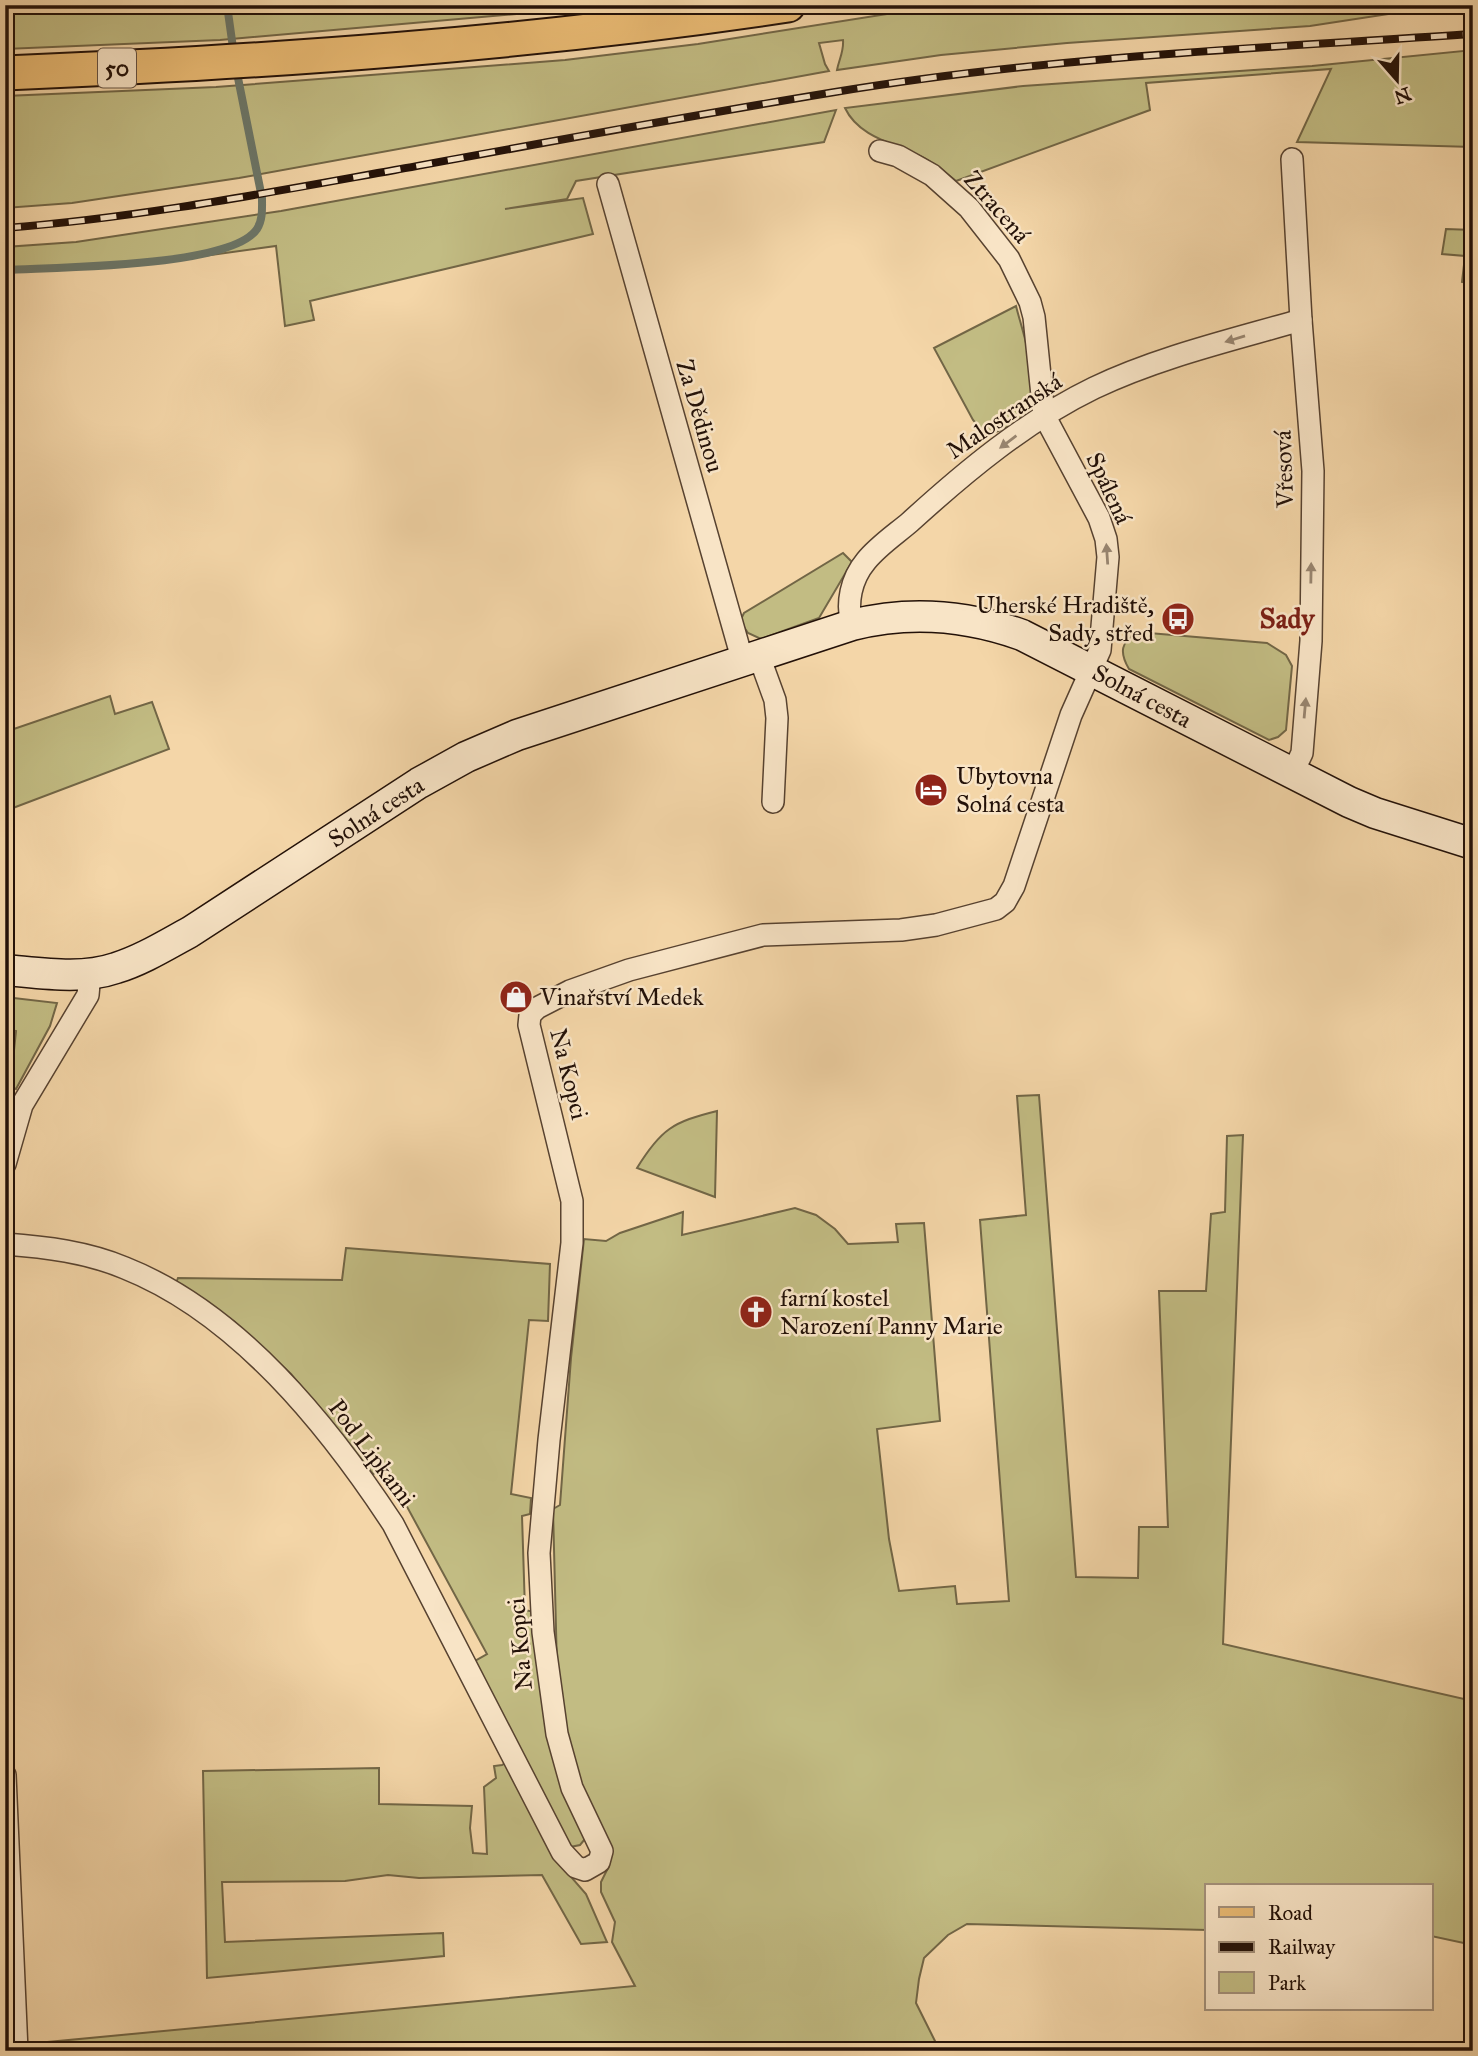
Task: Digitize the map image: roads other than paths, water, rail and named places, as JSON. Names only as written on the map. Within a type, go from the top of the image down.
[{"type":"main road","name":"50","points":[[5,73],[237,62],[525,38],[788,5]]},
{"type":"street","name":"Ztracená","points":[[880,151],[905,160],[932,175],[969,208],[1009,259],[1030,302],[1034,317],[1044,415]]},
{"type":"street","name":"Vřesová","points":[[1292,159],[1313,471],[1311,641],[1301,753],[1292,774]]},
{"type":"street","name":"Za Dědinou","points":[[608,184],[751,659]]},
{"type":"street","name":"Malostranská","points":[[852,625],[848,611],[850,595],[856,576],[866,560],[950,485],[1044,415],[1095,387],[1155,363],[1301,320]]},
{"type":"street","name":"Spálená","points":[[1044,415],[1099,518],[1106,538],[1108,557],[1103,622],[1100,650],[1092,669]]},
{"type":"street","name":"Solná cesta","points":[[5,970],[48,974],[90,973],[115,969],[190,932],[419,783],[466,757],[517,735],[852,625],[903,616],[941,616],[979,621],[1022,635],[1292,774],[1375,813],[1473,844]]},
{"type":"street","points":[[751,659],[775,700],[777,718],[773,802]]},
{"type":"street","name":"Na Kopci","points":[[588,1869],[599,1861],[602,1851],[572,1788],[557,1734],[543,1632],[540,1553],[549,1440],[572,1243],[573,1210],[529,1025],[530,1015],[537,1008],[563,994],[607,977],[763,935],[918,929],[996,909],[1005,902],[1014,886],[1071,715],[1092,669]]},
{"type":"street","points":[[5,1164],[14,1102],[88,995],[90,973]]},
{"type":"street","name":"Pod Lipkami","points":[[5,1244],[85,1255],[125,1268],[156,1283],[236,1337],[292,1391],[360,1473],[393,1524],[562,1852],[576,1867],[588,1869]]},
{"type":"street","points":[[5,1775],[17,2051]]},
{"type":"waterway","points":[[227,5],[234,55]]},
{"type":"waterway","points":[[5,270],[99,266],[178,258],[241,242],[257,229],[261,218],[262,198],[236,68]]},
{"type":"railway","points":[[5,228],[201,204],[914,80],[1153,55],[1473,34]]},
{"type":"place","name":"Uherské Hradiště, Sady, střed","points":[[1178,619]]},
{"type":"place","name":"Ubytovna Solná cesta","points":[[931,790]]},
{"type":"place","name":"Vinařství Medek","points":[[516,997]]},
{"type":"place","name":"farní kostel Narození Panny Marie","points":[[756,1312]]},
{"type":"district","name":"Sady","points":[[1287,618]]}]
